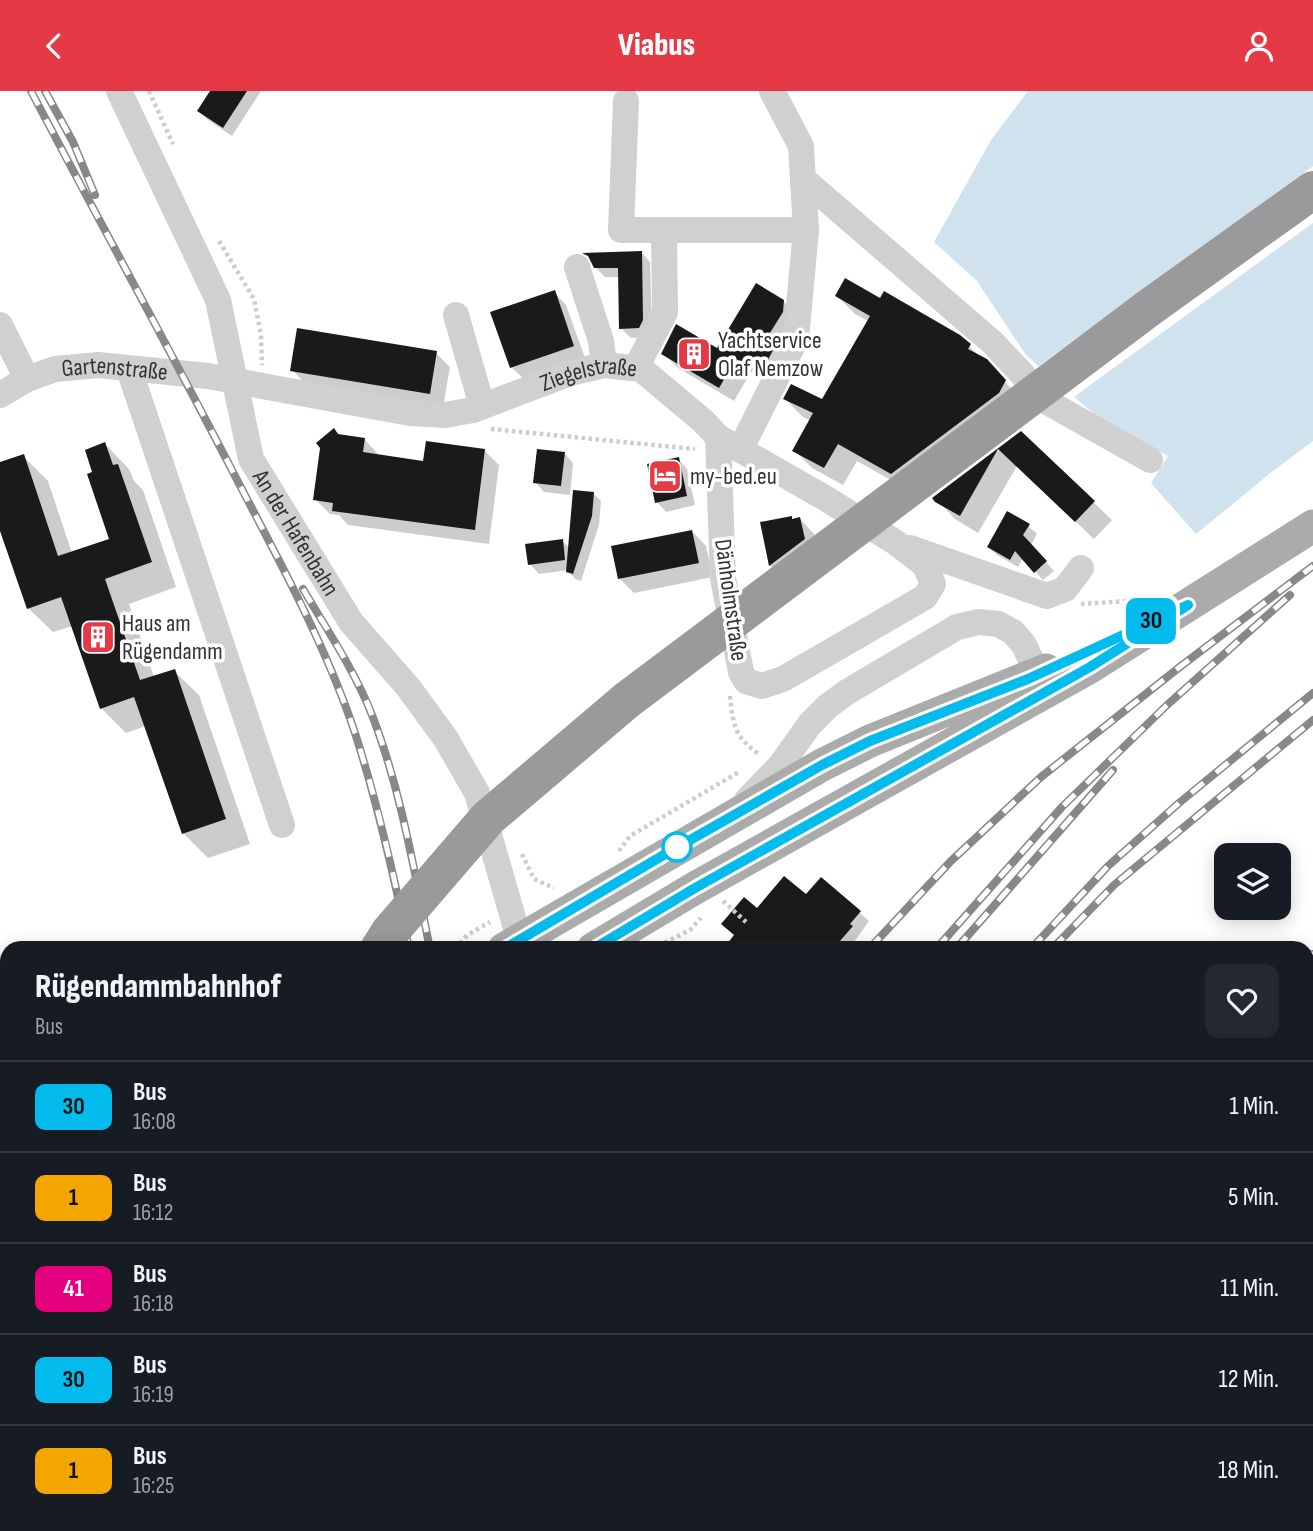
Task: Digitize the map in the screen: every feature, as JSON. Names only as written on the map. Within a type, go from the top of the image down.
[{"type":"highway","points":[[384,941],[488,818],[626,700],[1150,307],[1313,190]]},
{"type":"main road","points":[[606,941],[695,888],[1090,667],[1313,526]]},
{"type":"main road","points":[[514,937],[870,741],[1028,679],[1188,605]]},
{"type":"street","name":"An der Hafenbahn","points":[[119,91],[218,300],[251,459],[351,622],[408,687],[446,739],[477,793],[514,937]]},
{"type":"street","points":[[729,443],[796,339],[806,230],[801,146],[772,91]]},
{"type":"street","points":[[626,101],[621,230],[806,230]]},
{"type":"street","points":[[803,179],[993,342],[1049,403],[1150,460]]},
{"type":"street","points":[[636,368],[665,312],[664,230]]},
{"type":"street","points":[[577,267],[601,341],[604,365]]},
{"type":"street","points":[[456,314],[482,406]]},
{"type":"street","points":[[0,325],[27,379]]},
{"type":"street","name":"Gartenstraße","points":[[0,395],[27,379],[55,369],[98,365],[183,373],[235,382]]},
{"type":"street","name":"Ziegelstraße","points":[[235,382],[410,413],[445,415],[482,406],[570,373],[604,365],[641,369],[729,443],[825,498],[925,565],[933,584],[925,597],[783,679]]},
{"type":"street","points":[[129,369],[282,825]]},
{"type":"street","name":"Dänholmstraße","points":[[729,443],[723,578],[741,672],[746,681],[762,686],[783,679]]},
{"type":"street","name":"Ziegelstraße","points":[[895,543],[1047,596],[1065,589],[1081,568]]},
{"type":"street","points":[[721,823],[771,775],[810,724],[828,706],[957,627],[979,622],[998,624],[1013,632],[1024,645],[1031,662],[1028,679],[1018,699],[996,719]]},
{"type":"path","points":[[752,761],[767,746]]},
{"type":"path","points":[[613,857],[630,837],[745,768]]},
{"type":"path","points":[[737,913],[746,922]]},
{"type":"path","points":[[462,941],[467,935],[514,937]]},
{"type":"water","points":[[1028,91],[1313,91],[1313,441],[1196,534],[1151,483],[1168,456],[1101,420],[1026,355],[977,281],[934,242],[991,140]]},
{"type":"pier","points":[[1313,166],[1313,223],[1071,399],[1036,368]]},
{"type":"building","points":[[210,91],[247,91],[223,128],[197,111]]},
{"type":"building","points":[[642,251],[643,320],[639,328],[619,329],[618,268],[594,268],[588,256],[582,253]]},
{"type":"building","points":[[845,278],[880,298],[884,291],[960,335],[971,344],[968,349],[987,359],[1006,380],[999,393],[891,474],[838,444],[824,468],[792,451],[813,413],[783,399],[791,384],[822,399],[870,316],[835,296]]},
{"type":"building","points":[[756,283],[784,300],[783,312],[768,336],[777,342],[761,374],[736,359],[719,388],[661,354],[676,324],[717,348]]},
{"type":"building","points":[[555,290],[574,346],[510,368],[490,312]]},
{"type":"building","points":[[297,328],[437,351],[430,394],[290,371]]},
{"type":"building","points":[[334,428],[338,434],[365,438],[363,452],[423,461],[426,441],[485,449],[475,530],[332,511],[333,503],[313,500],[320,448],[316,443]]},
{"type":"building","points":[[1021,431],[1095,501],[1075,522],[998,449],[960,516],[935,502],[932,498]]},
{"type":"building","points":[[105,442],[113,465],[118,464],[152,562],[105,579],[140,680],[175,669],[226,819],[182,834],[134,697],[100,709],[61,597],[27,609],[0,531],[0,462],[24,454],[58,556],[109,539],[87,474],[92,472],[85,450]]},
{"type":"building","points":[[537,449],[565,452],[561,486],[533,483]]},
{"type":"building","points":[[679,457],[687,496],[655,503],[647,464]]},
{"type":"building","points":[[573,490],[594,492],[592,516],[573,574],[566,572]]},
{"type":"building","points":[[1007,511],[1030,524],[1023,535],[1047,561],[1034,573],[1015,551],[1010,560],[987,547]]},
{"type":"building","points":[[792,516],[792,519],[800,517],[805,539],[769,566],[760,522]]},
{"type":"building","points":[[692,530],[699,563],[618,579],[611,546]]},
{"type":"building","points":[[563,539],[565,560],[528,565],[525,544]]},
{"type":"building","points":[[784,876],[806,894],[821,877],[861,911],[840,941],[729,941],[734,935],[721,924],[744,897],[757,908]]},
{"type":"railway","points":[[31,91],[184,378],[300,602],[330,667],[355,733],[371,786],[407,941]]},
{"type":"railway","points":[[45,91],[73,142],[95,195]]},
{"type":"railway","points":[[876,941],[951,861],[1041,777],[1313,566]]},
{"type":"railway","points":[[303,589],[357,683],[382,743],[406,831],[428,941]]},
{"type":"railway","points":[[943,941],[1062,807],[1166,706],[1290,595]]},
{"type":"railway","points":[[1038,941],[1108,866],[1179,803],[1313,693]]},
{"type":"railway","points":[[1060,941],[1114,885],[1313,720]]},
{"type":"railway","points":[[963,941],[1113,770]]},
{"type":"bus line","name":"30","points":[[518,941],[822,765],[870,741],[1028,679],[1188,605],[1090,667],[695,888],[606,941]]},
{"type":"place","name":"Yachtservice Olaf Nemzow","points":[[694,354]]},
{"type":"place","name":"my-bed.eu","points":[[665,476]]},
{"type":"place","name":"Haus am Rügendamm","points":[[98,637]]}]
